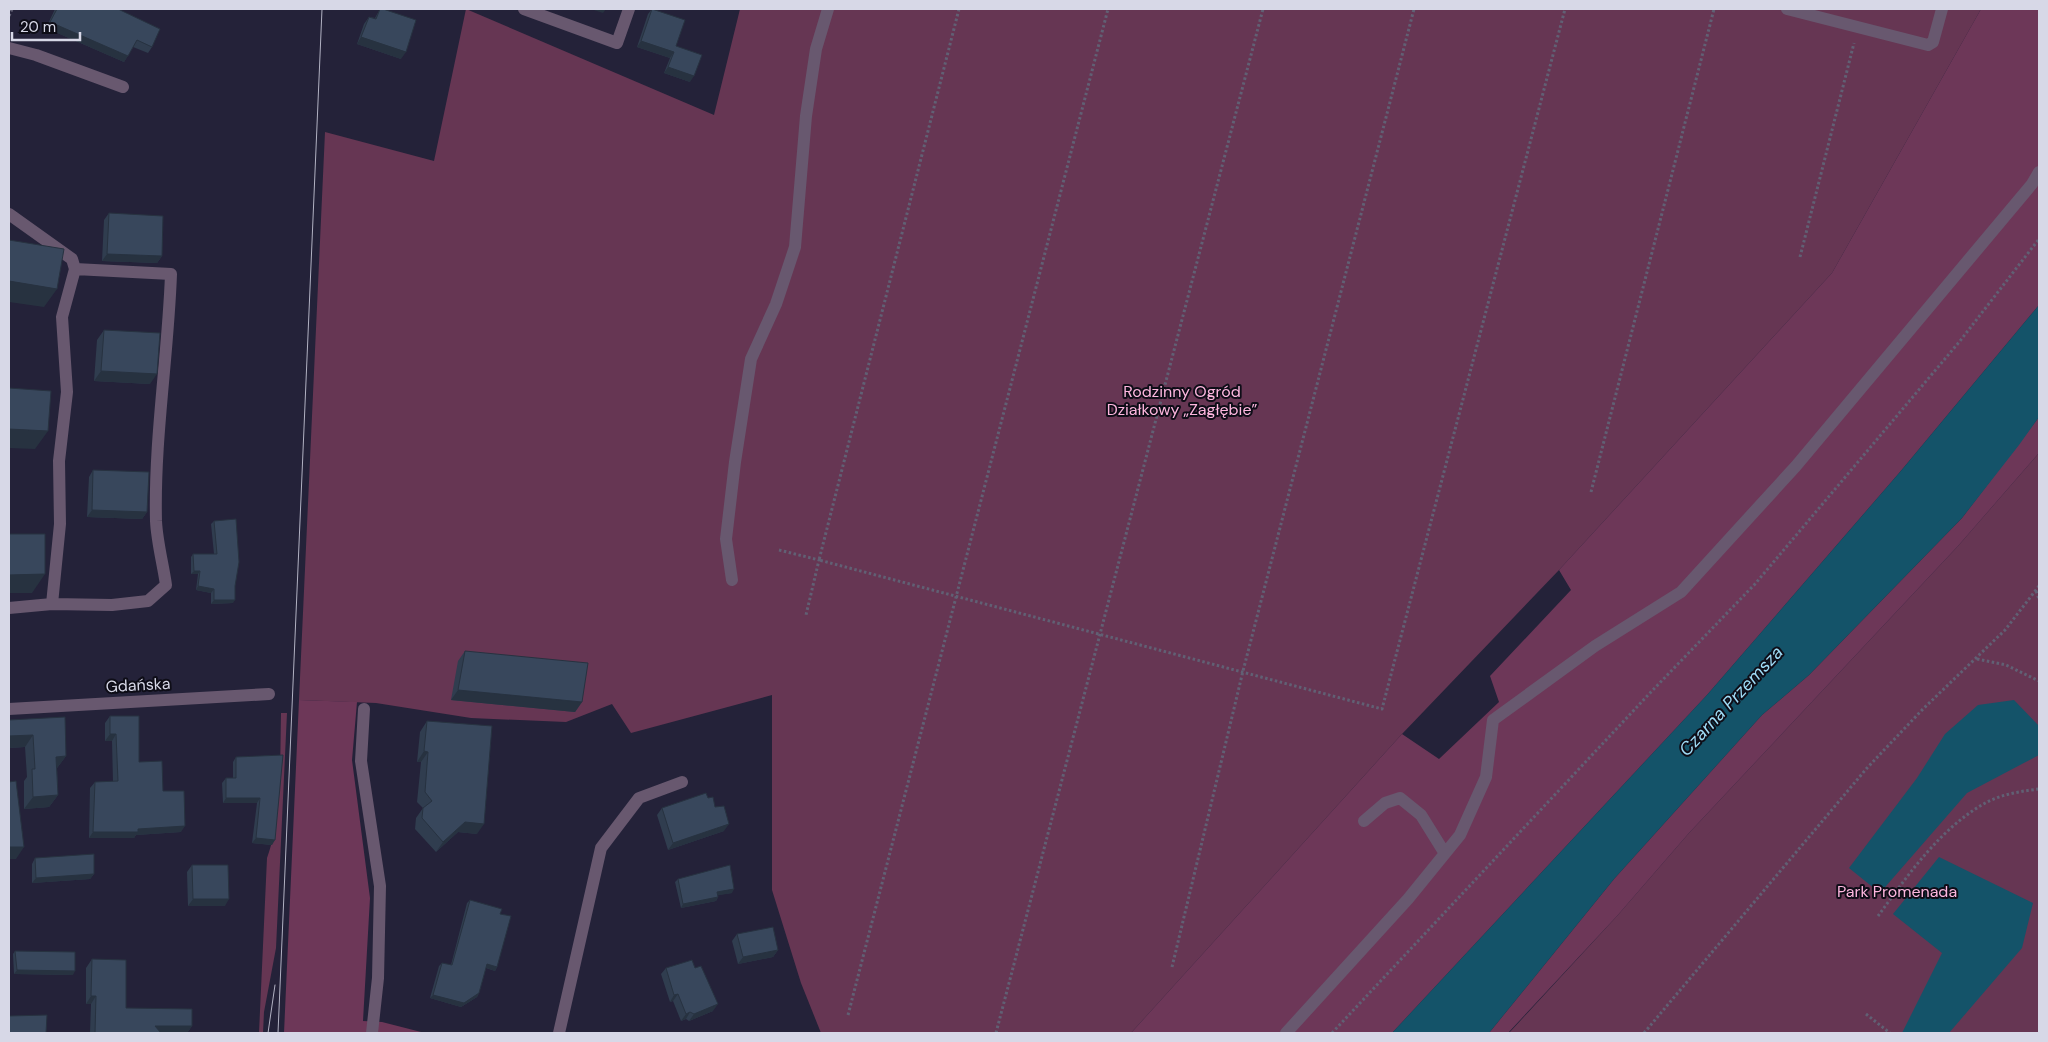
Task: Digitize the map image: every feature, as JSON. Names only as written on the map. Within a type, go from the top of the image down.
[{"type":"street","points":[[524,9],[617,43],[629,9]]},
{"type":"street","points":[[732,580],[726,539],[735,462],[751,359],[776,304],[795,247],[806,116],[816,49],[828,9]]},
{"type":"street","points":[[1787,9],[1928,45],[1933,42],[1942,9]]},
{"type":"street","points":[[9,48],[36,55],[124,88]]},
{"type":"street","points":[[1286,1033],[1408,899],[1444,852],[1460,835],[1486,777],[1493,720],[1595,646],[1681,592],[1796,466],[2032,184],[2039,172]]},
{"type":"street","points":[[9,214],[72,259],[75,269],[62,317],[67,392],[58,461],[60,524],[52,604]]},
{"type":"street","points":[[9,608],[52,604],[112,605],[148,602],[166,585],[156,523],[158,443],[169,322],[171,274],[75,269]]},
{"type":"street","name":"Gdańska","points":[[9,709],[269,694]]},
{"type":"street","points":[[364,710],[361,761],[380,886],[378,978],[372,1033]]},
{"type":"street","points":[[558,1033],[601,848],[639,798],[682,782]]},
{"type":"street","points":[[1364,821],[1385,802],[1400,798],[1425,820],[1444,852]]},
{"type":"path","points":[[9,16],[12,9]]},
{"type":"path","points":[[806,615],[959,9]]},
{"type":"path","points":[[848,1015],[1108,9]]},
{"type":"path","points":[[996,1033],[1263,9]]},
{"type":"path","points":[[1172,967],[1243,671],[1414,9]]},
{"type":"path","points":[[779,550],[1382,709],[1565,9]]},
{"type":"path","points":[[1591,492],[1714,9]]},
{"type":"path","points":[[1800,257],[1858,27]]},
{"type":"path","points":[[1332,1033],[1650,693],[1755,584],[1960,341],[2039,239]]},
{"type":"path","points":[[1644,1033],[1867,768],[1923,709],[2005,630],[2039,586]]},
{"type":"path","points":[[2036,591],[2039,599]]},
{"type":"path","points":[[1976,658],[2006,665],[2039,681]]},
{"type":"path","points":[[1878,916],[1909,874],[1964,817],[1987,802],[2008,794],[2039,789]]},
{"type":"path","points":[[1866,1014],[1890,1033]]},
{"type":"green space","name":"Rodzinny Ogród Działkowy „Zagłębie”","points":[[466,9],[714,115],[740,9],[1981,9],[1832,273],[1559,570],[1402,734],[1131,1033],[821,1033],[801,983],[772,890],[772,695],[631,733],[612,704],[566,722],[471,718],[376,703],[299,700],[325,132],[434,161]]},
{"type":"green space","name":"Park Promenada","points":[[2039,453],[2039,1033],[1509,1033],[1617,916],[1689,833],[1958,546]]},
{"type":"green space","points":[[281,713],[287,713],[276,948],[264,1012],[263,1033],[259,1033],[267,858],[272,842],[278,806]]},
{"type":"shaded area","points":[[1981,9],[2039,9],[2039,305],[1900,472],[1707,695],[1392,1033],[1131,1033],[1402,734],[1439,759],[1499,702],[1490,676],[1571,590],[1559,570],[1832,273]]},
{"type":"shaded area","points":[[2039,417],[2039,453],[1958,546],[1689,833],[1617,916],[1508,1033],[1489,1033],[1614,879],[1762,715],[1809,675],[1962,518]]},
{"type":"shaded area","points":[[299,700],[357,702],[352,760],[370,898],[363,1021],[382,1022],[425,1033],[284,1033]]},
{"type":"water","name":"Czarna Przemsza","points":[[2039,305],[2039,417],[1962,518],[1809,675],[1762,715],[1614,879],[1489,1033],[1392,1033],[1707,695],[1900,472]]},
{"type":"water","points":[[2014,700],[2039,726],[2039,755],[1967,793],[1880,893],[1849,868],[1917,778],[1945,734],[1978,705]]},
{"type":"water","points":[[1939,857],[2033,903],[2022,948],[1949,1033],[1902,1033],[1942,953],[1893,914]]},
{"type":"building","points":[[57,9],[118,9],[160,29],[152,47],[137,40],[128,56],[50,22]]},
{"type":"building","points":[[380,9],[416,20],[406,52],[361,37],[369,17],[376,19]]},
{"type":"building","points":[[652,9],[685,20],[676,46],[702,55],[694,76],[668,67],[674,52],[641,41]]},
{"type":"building","points":[[109,213],[163,216],[162,256],[107,254]]},
{"type":"building","points":[[9,240],[64,249],[57,289],[9,281]]},
{"type":"building","points":[[104,330],[160,333],[157,374],[101,371]]},
{"type":"building","points":[[9,388],[51,391],[48,431],[9,429]]},
{"type":"building","points":[[93,470],[149,472],[147,512],[92,510]]},
{"type":"building","points":[[236,519],[239,562],[235,600],[214,600],[214,589],[198,586],[200,571],[194,571],[193,554],[217,554],[214,521]]},
{"type":"building","points":[[9,534],[45,534],[45,574],[9,575]]},
{"type":"building","points":[[465,651],[588,663],[582,702],[458,690]]},
{"type":"building","points":[[110,716],[139,716],[139,762],[162,761],[163,791],[184,791],[185,826],[138,829],[138,832],[93,832],[95,782],[118,781],[116,734],[110,734]]},
{"type":"building","points":[[65,717],[66,756],[56,757],[58,795],[33,797],[32,769],[35,769],[33,735],[9,736],[9,720]]},
{"type":"building","points":[[427,721],[492,726],[484,824],[465,822],[443,842],[422,818],[423,808],[432,801],[425,792],[428,752],[424,751]]},
{"type":"building","points":[[283,755],[275,840],[256,838],[260,798],[226,798],[226,778],[236,778],[236,757]]},
{"type":"building","points":[[16,781],[24,847],[9,847],[9,782]]},
{"type":"building","points":[[706,793],[708,798],[713,797],[715,807],[724,806],[729,824],[673,843],[662,808]]},
{"type":"building","points":[[94,854],[94,874],[36,878],[35,858]]},
{"type":"building","points":[[192,865],[228,865],[229,899],[193,899]]},
{"type":"building","points":[[730,865],[734,889],[717,892],[718,897],[683,904],[678,879]]},
{"type":"building","points":[[470,900],[502,909],[500,914],[511,916],[497,967],[487,964],[479,993],[464,1003],[433,995],[442,963],[452,965]]},
{"type":"building","points":[[773,927],[778,950],[743,957],[737,934]]},
{"type":"building","points":[[15,951],[75,952],[75,971],[17,970]]},
{"type":"building","points":[[92,959],[126,960],[126,1008],[192,1009],[192,1026],[155,1026],[161,1033],[95,1033],[96,996],[91,996]]},
{"type":"building","points":[[692,960],[695,968],[701,966],[718,1004],[694,1014],[690,1012],[686,1014],[678,994],[674,995],[666,968]]},
{"type":"building","points":[[47,1015],[46,1033],[9,1033],[9,1016]]},
{"type":"tram line","points":[[278,1033],[322,9]]},
{"type":"tram line","points":[[268,1033],[275,985]]}]
